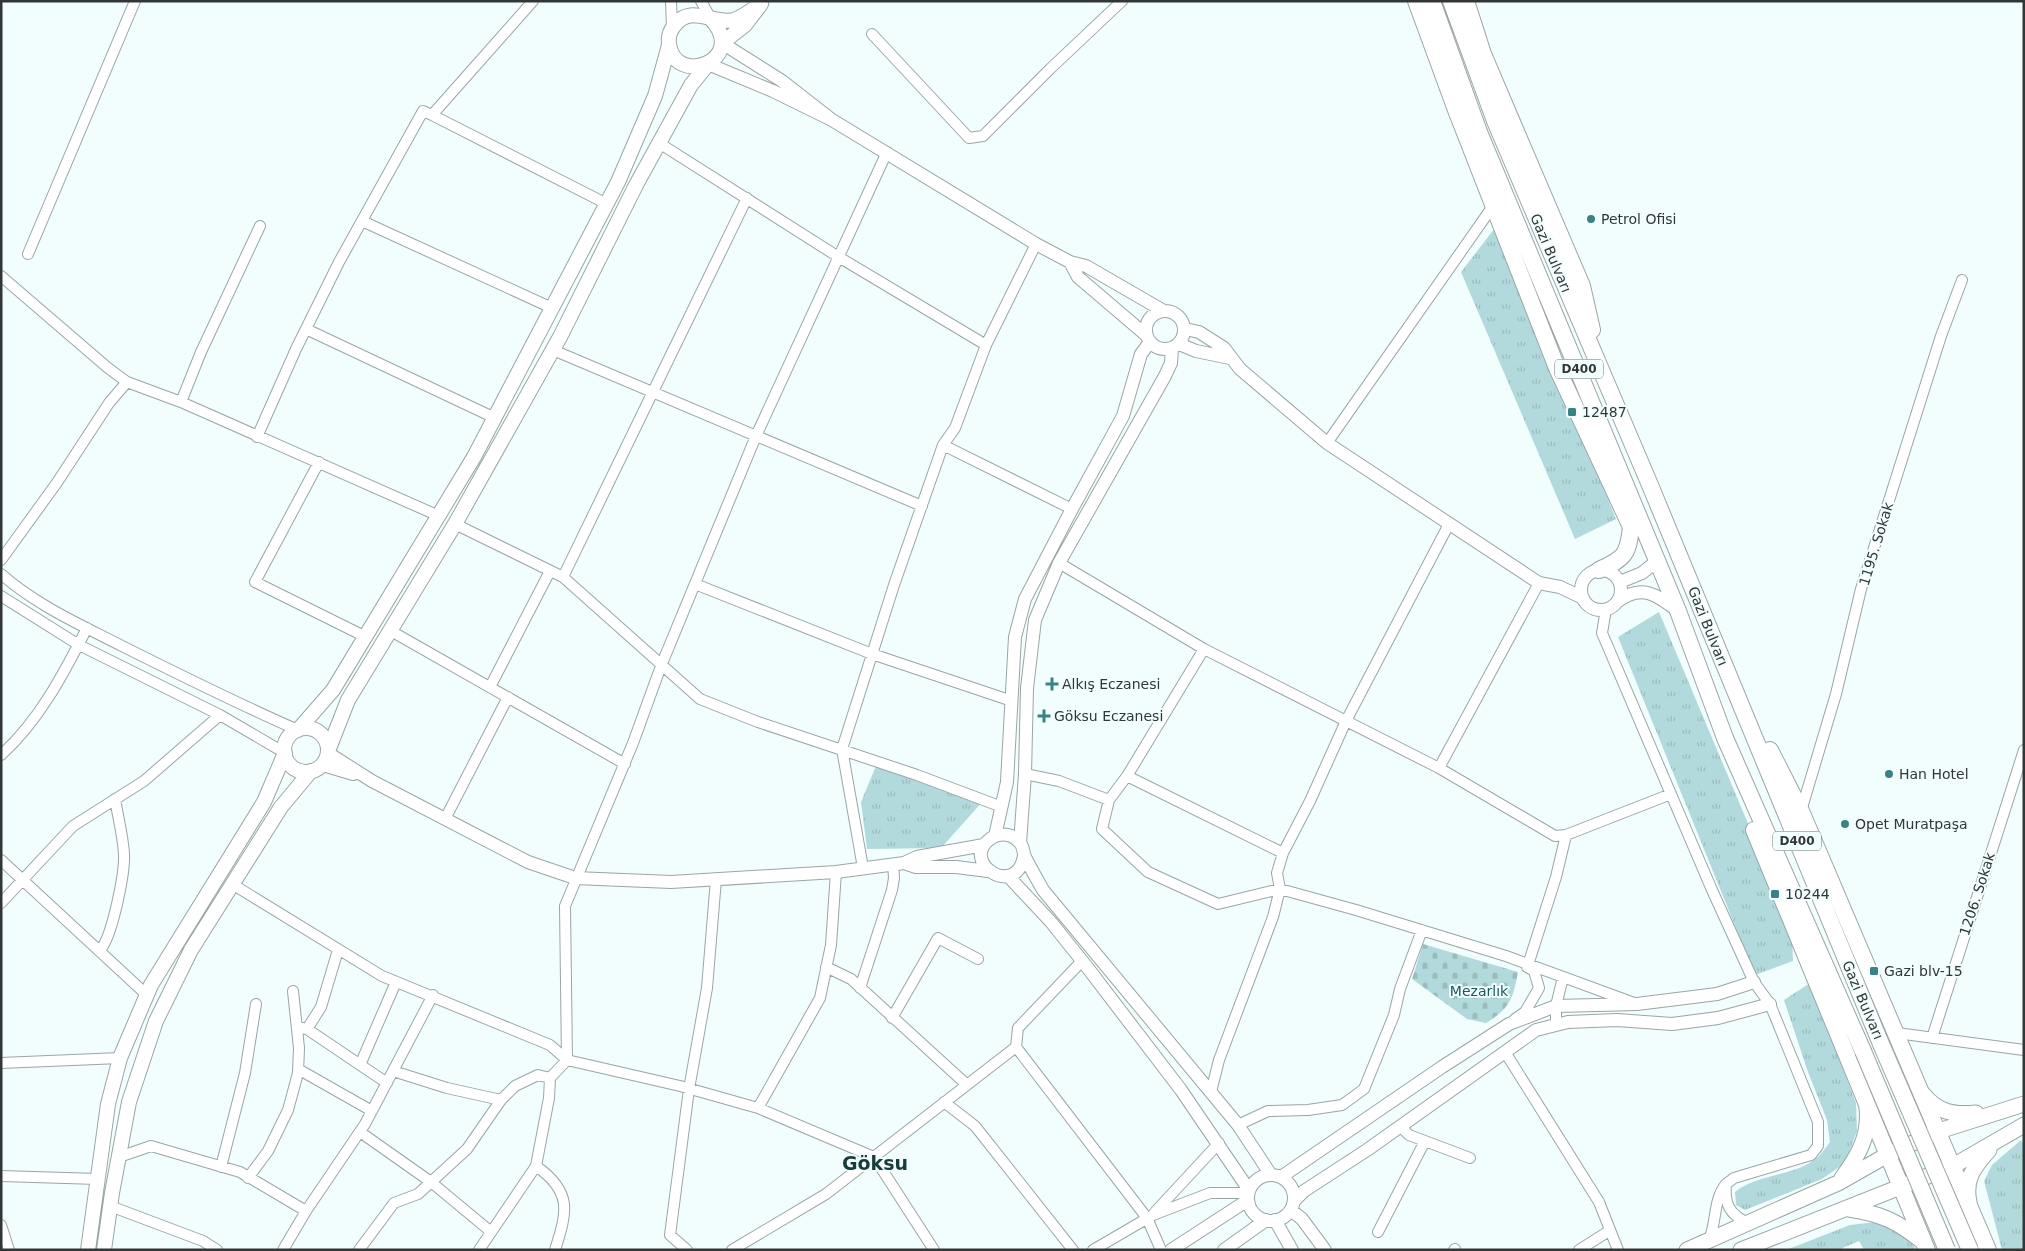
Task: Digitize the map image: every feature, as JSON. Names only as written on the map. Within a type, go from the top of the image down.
[{"type":"highway","points":[[1416,1],[1493,206],[1557,368],[1631,527],[1628,548],[1621,560],[1594,572]]},
{"type":"highway","name":"Gazi Bulvarı","points":[[1432,1],[1479,132],[1678,611],[1725,738],[1863,1051],[1947,1250]]},
{"type":"highway","name":"Gazi Bulvarı","points":[[1451,1],[1495,121],[1713,638],[1881,1044],[1970,1250]]},
{"type":"highway","points":[[1466,1],[1483,54],[1582,286],[1600,369]]},
{"type":"highway","points":[[1713,638],[1801,811],[1915,1074],[1985,1243]]},
{"type":"highway","points":[[1725,738],[1746,809],[1808,966],[1864,1093],[1923,1242]]},
{"type":"highway","points":[[1864,1093],[1876,1108],[1888,1117],[1897,1118],[1905,1115],[1912,1107],[1916,1095],[1915,1074]]},
{"type":"highway","points":[[1923,1242],[1926,1217],[1935,1209],[1944,1206],[1956,1208],[1967,1215],[1985,1243]]},
{"type":"main road","points":[[88,1250],[108,1104],[120,1058],[148,996],[151,985],[264,802],[285,753],[287,740],[333,690],[495,418],[607,204],[655,96],[672,28],[678,21],[694,14],[711,19],[734,20],[762,3]]},
{"type":"main road","points":[[722,43],[745,25],[762,3]]},
{"type":"main road","points":[[104,1250],[129,1102],[156,1021],[190,950],[281,807],[322,760],[348,700],[455,524],[553,350],[659,143],[691,85],[719,52],[722,43],[721,34],[711,19]]},
{"type":"main road","points":[[669,45],[672,53],[684,64],[700,67],[708,64]]},
{"type":"main road","points":[[285,753],[291,765],[297,769],[322,760],[328,744],[319,732],[312,729],[298,730]]},
{"type":"main road","points":[[1838,1182],[1858,1156],[1863,1143],[1868,1123],[1864,1093]]},
{"type":"main road","points":[[1923,1094],[1932,1105],[1943,1111],[1957,1114],[1998,1111]]},
{"type":"main road","points":[[1687,1250],[1838,1182],[1889,1154],[1939,1131],[2024,1104]]},
{"type":"main road","points":[[1742,1250],[1953,1166],[2000,1137],[2024,1125]]},
{"type":"main road","points":[[1969,1202],[1966,1189],[1970,1176],[1978,1163],[2000,1137]]},
{"type":"main road","points":[[1847,1209],[1875,1213],[1893,1219],[1923,1242]]},
{"type":"street","points":[[28,254],[136,1]]},
{"type":"street","points":[[432,115],[533,1]]},
{"type":"street","points":[[671,1],[672,28]]},
{"type":"street","points":[[701,1],[711,19]]},
{"type":"street","points":[[872,34],[969,138],[983,136],[1122,1]]},
{"type":"street","points":[[722,43],[782,81],[832,120]]},
{"type":"street","points":[[708,64],[773,91],[832,120],[1036,244],[1070,262],[1086,266],[1162,310],[1178,314],[1185,329]]},
{"type":"street","points":[[257,437],[306,329],[423,111],[607,204]]},
{"type":"street","points":[[659,143],[837,256],[986,345]]},
{"type":"street","points":[[479,1250],[490,1231],[536,1166],[549,1098],[550,1078],[567,1060],[565,906],[575,878],[624,764],[661,666],[756,436],[837,256],[887,152]]},
{"type":"street","points":[[563,577],[747,198]]},
{"type":"street","points":[[1327,443],[1493,206]]},
{"type":"street","points":[[362,222],[552,308]]},
{"type":"street","points":[[181,402],[201,352],[260,226]]},
{"type":"street","points":[[863,868],[842,749],[943,445],[955,428],[986,345],[1036,244]]},
{"type":"street","points":[[1070,262],[1078,277],[1164,350],[1176,346],[1196,352],[1230,358]]},
{"type":"street","points":[[1,276],[108,368],[127,382],[181,402],[438,516]]},
{"type":"street","name":"1195. Sokak","points":[[1801,811],[1836,694],[1864,580],[1938,345],[1962,280]]},
{"type":"street","points":[[860,988],[899,864],[917,857],[984,845],[994,836],[1007,782],[1016,638],[1025,599],[1124,416],[1141,354],[1148,338],[1146,326],[1149,319],[1162,310]]},
{"type":"street","points":[[306,329],[495,418]]},
{"type":"street","points":[[1185,329],[1176,346],[1165,376],[1059,563],[1035,620],[1027,688],[1025,774],[1020,843],[1024,856],[1043,890],[1238,1125],[1276,1176],[1288,1183],[1293,1191],[1292,1205],[1325,1250]]},
{"type":"street","points":[[1185,329],[1199,332],[1224,348],[1230,358],[1327,443],[1539,583],[1560,587],[1582,598],[1592,608],[1606,610],[1623,598],[1647,592],[1660,597],[1678,611]]},
{"type":"street","points":[[553,350],[922,506]]},
{"type":"street","points":[[1,560],[56,484],[109,403],[127,382]]},
{"type":"street","points":[[943,445],[1072,509]]},
{"type":"street","points":[[319,462],[255,582],[366,637]]},
{"type":"street","points":[[455,524],[563,577],[700,699],[758,722],[842,749],[1002,807]]},
{"type":"street","points":[[1211,1092],[1219,1060],[1273,917],[1280,889],[1277,873],[1283,853],[1310,801],[1346,721],[1449,524]]},
{"type":"street","points":[[1620,582],[1642,573],[1657,561]]},
{"type":"street","points":[[1059,563],[1204,649],[1439,768],[1555,836],[1566,835],[1671,794]]},
{"type":"street","points":[[490,687],[550,571]]},
{"type":"street","points":[[1582,598],[1581,585],[1594,572]]},
{"type":"street","points":[[1560,587],[1572,585],[1594,572],[1611,572],[1620,582],[1623,598]]},
{"type":"street","points":[[1,574],[20,590],[87,628],[226,698],[298,730]]},
{"type":"street","points":[[1439,768],[1539,583]]},
{"type":"street","points":[[695,584],[872,654],[1012,701]]},
{"type":"street","points":[[1,596],[79,645],[220,715],[285,753]]},
{"type":"street","points":[[1606,610],[1602,633],[1754,982],[1770,1004],[1818,1122],[1818,1146],[1811,1155],[1734,1178],[1726,1184],[1720,1192],[1715,1225],[1709,1240]]},
{"type":"street","points":[[1,755],[18,740],[34,719],[79,645],[87,628]]},
{"type":"street","points":[[391,631],[624,764]]},
{"type":"street","points":[[1204,649],[1127,776],[1109,800],[1102,829],[1148,872],[1218,904],[1280,889],[1517,960],[1637,1004]]},
{"type":"street","points":[[445,819],[508,697]]},
{"type":"street","points":[[1,903],[73,826],[144,781],[220,715]]},
{"type":"street","name":"1206. Sokak","points":[[1932,1038],[2024,750]]},
{"type":"street","points":[[322,760],[372,780],[528,862],[575,878],[672,882],[836,872],[899,864],[956,866],[1008,876],[1020,869],[1024,856]]},
{"type":"street","points":[[1025,774],[1059,781],[1109,800]]},
{"type":"street","points":[[1127,776],[1283,853]]},
{"type":"street","points":[[99,951],[107,941],[122,881],[124,854],[115,799]]},
{"type":"street","points":[[994,836],[1008,835],[1020,843]]},
{"type":"street","points":[[1528,964],[1556,877],[1566,835]]},
{"type":"street","points":[[984,845],[982,859],[988,871]]},
{"type":"street","points":[[1,860],[148,996]]},
{"type":"street","points":[[758,1108],[820,998],[831,945],[836,872]]},
{"type":"street","points":[[1008,876],[1051,922],[1082,961],[1219,1142],[1249,1194],[1251,1209],[1257,1216],[1271,1220],[1292,1250]]},
{"type":"street","points":[[687,1250],[670,1235],[689,1088],[707,988],[716,879]]},
{"type":"street","points":[[232,884],[338,950],[396,982],[433,995],[550,1045],[567,1060],[689,1088],[758,1108],[874,1157],[934,1250]]},
{"type":"street","points":[[1238,1125],[1268,1111],[1308,1110],[1342,1105],[1364,1089],[1394,1015],[1400,989],[1422,930]]},
{"type":"street","points":[[892,1018],[938,938],[978,959]]},
{"type":"street","points":[[302,1028],[322,1006],[338,950]]},
{"type":"street","points":[[1171,1250],[1249,1194],[1254,1182],[1262,1176],[1276,1176],[1525,1012],[1539,988],[1534,971],[1517,960]]},
{"type":"street","points":[[1082,961],[1018,1028],[1016,1046],[1150,1217],[1161,1250]]},
{"type":"street","points":[[826,967],[851,979],[966,1084]]},
{"type":"street","points":[[1556,1025],[1556,1006],[1563,977]]},
{"type":"street","points":[[360,1065],[396,982]]},
{"type":"street","points":[[1509,1024],[1556,1006],[1637,1004],[1717,994],[1754,982]]},
{"type":"street","points":[[248,1178],[268,1152],[288,1110],[298,1069],[302,1028],[293,991]]},
{"type":"street","points":[[283,1250],[306,1211],[360,1132],[433,995]]},
{"type":"street","points":[[221,1167],[245,1073],[256,1004]]},
{"type":"street","points":[[1224,1250],[1271,1220],[1284,1216],[1304,1191],[1536,1030],[1568,1022],[1617,1020],[1672,1024],[1718,1018],[1770,1004]]},
{"type":"street","points":[[302,1028],[387,1083]]},
{"type":"street","points":[[1897,1033],[2024,1050]]},
{"type":"street","points":[[732,1250],[826,1194],[1016,1046]]},
{"type":"street","points":[[1505,1052],[1599,1202],[1618,1250]]},
{"type":"street","points":[[1,1063],[120,1058]]},
{"type":"street","points":[[298,1069],[372,1111]]},
{"type":"street","points":[[393,1071],[447,1088],[501,1100]]},
{"type":"street","points":[[359,1250],[394,1203],[418,1194],[467,1149],[501,1100],[515,1086],[538,1075],[550,1078]]},
{"type":"street","points":[[944,1102],[975,1126],[1073,1250]]},
{"type":"street","points":[[1400,1126],[1409,1135],[1470,1158]]},
{"type":"street","points":[[360,1132],[431,1182],[490,1231]]},
{"type":"street","points":[[1378,1232],[1425,1141]]},
{"type":"street","points":[[1150,1217],[1219,1142]]},
{"type":"street","points":[[119,1156],[151,1146],[240,1172],[306,1211]]},
{"type":"street","points":[[536,1166],[549,1175],[561,1190],[565,1216],[554,1250]]},
{"type":"street","points":[[1,1176],[98,1178]]},
{"type":"street","points":[[1726,1184],[1725,1195],[1735,1217],[1748,1222]]},
{"type":"street","points":[[1093,1250],[1150,1217],[1210,1193],[1249,1194]]},
{"type":"street","points":[[110,1206],[204,1241],[217,1250]]},
{"type":"street","points":[[1,1226],[9,1250]]},
{"type":"street","points":[[1579,1250],[1609,1231]]},
{"type":"green space","points":[[1498,224],[1616,519],[1575,539],[1461,272]]},
{"type":"green space","points":[[1659,612],[1763,859],[1792,934],[1793,961],[1755,975],[1618,637]]},
{"type":"green space","points":[[876,766],[984,800],[941,848],[867,849],[861,802]]},
{"type":"green space","name":"Mezarlık","points":[[1423,944],[1518,972],[1509,1002],[1494,1018],[1486,1023],[1467,1019],[1412,979]]},
{"type":"green space","points":[[1810,983],[1856,1103],[1857,1131],[1845,1163],[1822,1179],[1745,1210],[1736,1205],[1735,1192],[1754,1181],[1788,1172],[1809,1163],[1818,1157],[1830,1142],[1827,1120],[1808,1072],[1784,1000]]},
{"type":"green space","points":[[2021,1140],[2024,1146],[2024,1250],[2002,1250],[1984,1181],[1992,1165]]},
{"type":"green space","points":[[1876,1222],[1904,1236],[1913,1244],[1916,1250],[1864,1250],[1859,1241],[1838,1250],[1786,1250],[1850,1225]]},
{"type":"place","name":"Petrol Ofisi","points":[[1591,219]]},
{"type":"place","name":"12487","points":[[1572,412]]},
{"type":"place","name":"Alkış Eczanesi","points":[[1052,684]]},
{"type":"place","name":"Göksu Eczanesi","points":[[1044,716]]},
{"type":"place","name":"Han Hotel","points":[[1889,774]]},
{"type":"place","name":"Opet Muratpaşa","points":[[1845,824]]},
{"type":"place","name":"10244","points":[[1775,894]]},
{"type":"place","name":"Gazi blv-15","points":[[1874,971]]},
{"type":"district","name":"Göksu","points":[[875,1163]]}]
